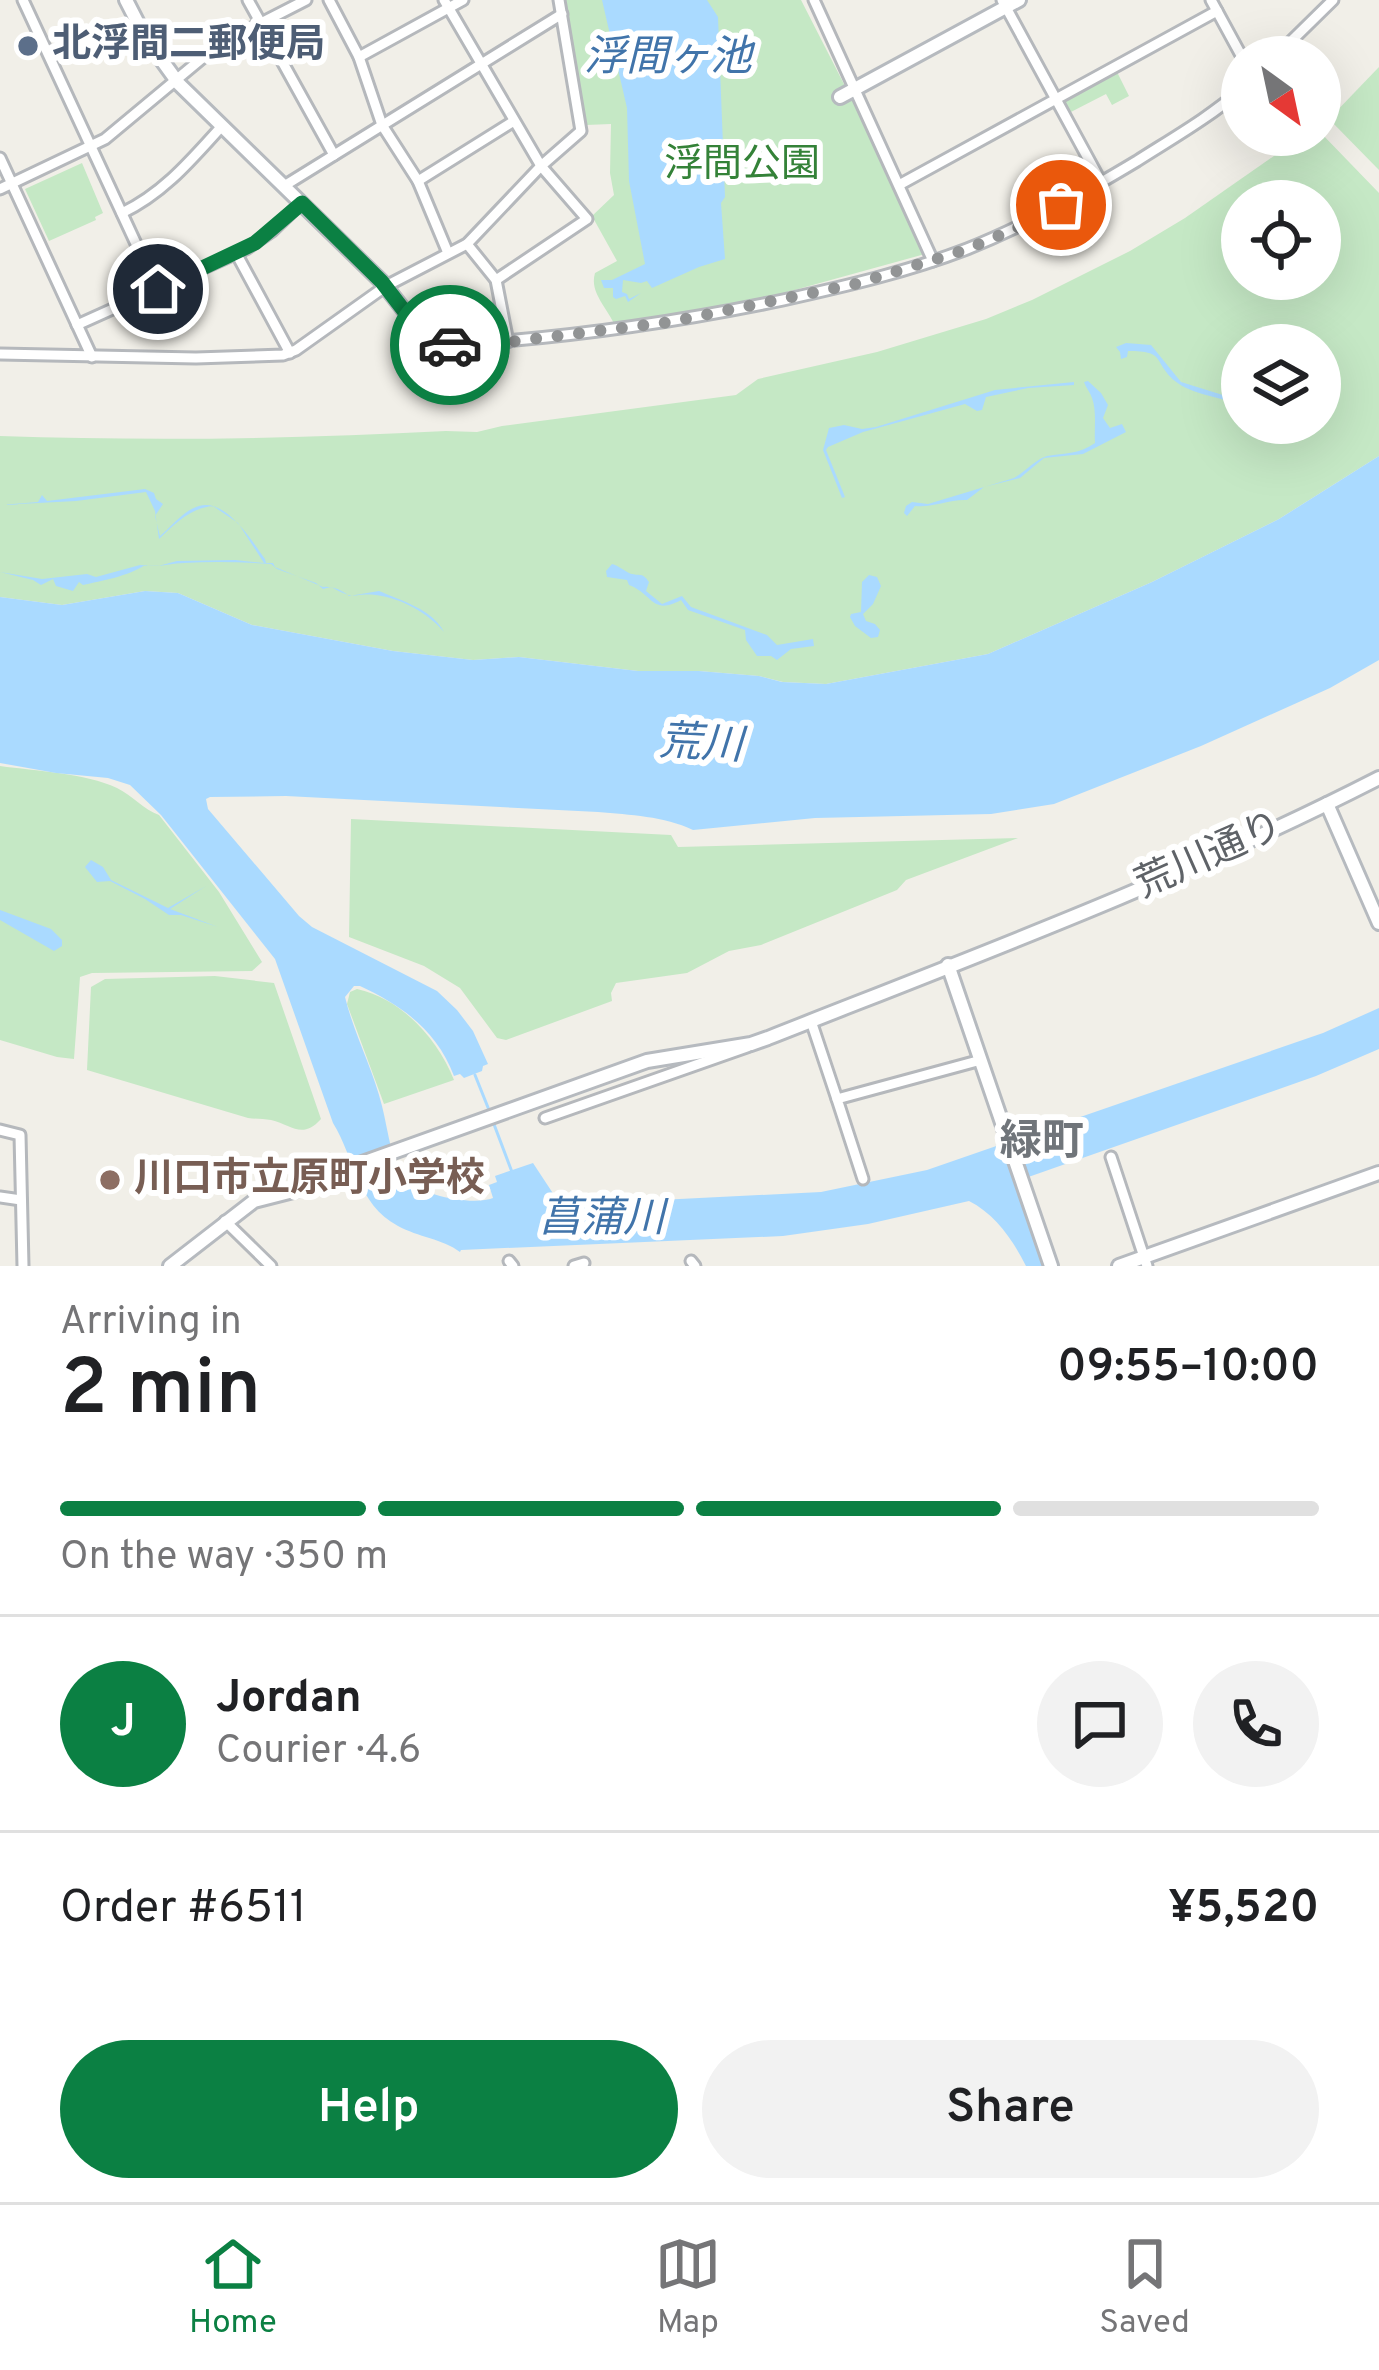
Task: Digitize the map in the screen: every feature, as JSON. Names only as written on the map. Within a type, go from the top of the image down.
[{"type":"street","points":[[23,0],[158,289]]},
{"type":"street","points":[[126,0],[176,80],[386,286],[431,346],[508,342],[670,322],[855,284],[933,261],[1017,228],[1101,182],[1221,105]]},
{"type":"street","points":[[248,0],[334,155]]},
{"type":"street","points":[[0,189],[118,130],[218,45],[306,0]]},
{"type":"street","points":[[329,0],[359,57],[382,125],[418,181],[448,253]]},
{"type":"street","points":[[359,57],[446,4],[463,0]]},
{"type":"street","points":[[0,354],[196,358],[290,353],[386,286],[466,244],[581,130],[559,0]]},
{"type":"street","points":[[814,0],[933,261]]},
{"type":"street","points":[[1211,0],[1231,36]]},
{"type":"street","points":[[1296,36],[1333,0]]},
{"type":"street","points":[[840,97],[1009,2],[1101,182]]},
{"type":"street","points":[[446,4],[541,166],[587,220],[496,280]]},
{"type":"street","points":[[899,185],[1217,11]]},
{"type":"street","points":[[284,186],[562,14]]},
{"type":"street","points":[[418,181],[514,121]]},
{"type":"street","points":[[122,213],[167,184],[222,125]]},
{"type":"street","points":[[0,158],[92,357]]},
{"type":"street","points":[[77,325],[264,238],[302,203]]},
{"type":"street","points":[[466,244],[496,280],[508,342]]},
{"type":"street","points":[[236,253],[290,353]]},
{"type":"street","name":"荒川通り","points":[[170,1266],[263,1196],[305,1188],[340,1171],[647,1060],[751,1044],[1226,851],[1379,778]]},
{"type":"street","points":[[1328,805],[1379,923]]},
{"type":"street","points":[[948,965],[1051,1266]]},
{"type":"street","points":[[811,1021],[863,1180]]},
{"type":"street","points":[[545,1118],[740,1052],[751,1044]]},
{"type":"street","points":[[837,1100],[981,1060]]},
{"type":"street","points":[[0,1130],[20,1135],[23,1266]]},
{"type":"street","points":[[1111,1156],[1146,1262]]},
{"type":"street","points":[[1119,1266],[1146,1262],[1379,1173]]},
{"type":"street","points":[[0,1197],[21,1200]]},
{"type":"street","points":[[225,1221],[271,1266]]},
{"type":"green space","name":"浮間公園","points":[[564,0],[801,0],[855,99],[925,254],[744,304],[615,326],[594,280],[595,273],[617,261],[592,216],[614,195],[611,124],[586,125]]},
{"type":"green space","points":[[1379,67],[1379,170],[1341,131],[1341,107]]},
{"type":"green space","points":[[1117,72],[1129,96],[1112,105],[1106,94],[1067,114],[1060,102]]},
{"type":"green space","points":[[1341,154],[1379,193],[1379,456],[1279,519],[1152,582],[988,654],[826,684],[783,682],[699,671],[638,671],[519,657],[473,660],[393,651],[252,625],[178,593],[145,591],[62,605],[0,597],[0,436],[223,438],[477,432],[736,395],[758,379],[877,352],[1032,300],[1130,251],[1221,193],[1221,300],[1341,300],[1341,180],[1239,180],[1274,156]]},
{"type":"green space","points":[[82,163],[103,213],[49,241],[25,189]]},
{"type":"green space","points":[[158,294],[169,316],[142,319],[134,304]]},
{"type":"green space","points":[[0,766],[104,783],[159,815],[219,892],[262,962],[252,971],[80,977],[74,1059],[0,1040]]},
{"type":"green space","points":[[351,819],[671,835],[678,847],[1018,838],[906,880],[897,890],[761,945],[729,951],[687,973],[616,983],[612,1001],[506,1040],[497,1038],[460,988],[424,966],[349,937]]},
{"type":"green space","points":[[215,976],[274,983],[321,1119],[308,1129],[248,1118],[87,1070],[91,987],[105,979]]},
{"type":"green space","points":[[357,989],[389,1002],[416,1023],[438,1049],[454,1080],[384,1104],[347,1004],[350,992]]},
{"type":"water","name":"浮間ヶ池","points":[[602,0],[707,0],[718,17],[725,259],[652,288],[647,281],[623,280],[622,292],[629,299],[641,293],[628,302],[625,296],[613,297],[613,288],[604,288],[601,280],[612,280],[645,264],[629,181],[627,108]]},
{"type":"water","points":[[1151,345],[1181,382],[1221,394],[1221,399],[1181,385],[1149,353],[1128,351],[1121,359],[1116,347]]},
{"type":"water","points":[[1074,382],[986,397],[982,410],[965,404],[863,432],[828,447],[842,498],[823,450],[829,428],[876,427],[995,390]]},
{"type":"water","points":[[1084,382],[1101,393],[1108,405],[1103,418],[1110,428],[1122,424],[1126,432],[1083,454],[1044,458],[1020,478],[985,487],[1014,478],[1043,458],[1095,443],[1094,403]]},
{"type":"water","points":[[1379,456],[1379,660],[1330,688],[1201,746],[1054,804],[991,814],[815,818],[693,830],[659,819],[598,812],[286,796],[206,799],[208,809],[299,916],[437,991],[473,1031],[488,1064],[464,1078],[454,1076],[428,1033],[404,1011],[360,986],[345,997],[400,1170],[422,1190],[448,1198],[493,1198],[489,1185],[497,1182],[495,1176],[533,1163],[558,1201],[580,1204],[821,1192],[927,1170],[1323,1033],[1379,1008],[1379,1049],[1316,1076],[1017,1181],[1045,1266],[1026,1266],[1002,1229],[969,1201],[868,1224],[783,1236],[460,1252],[406,1230],[384,1217],[358,1180],[275,959],[161,815],[130,785],[0,763],[0,597],[62,605],[145,591],[178,593],[252,625],[393,651],[826,684],[988,654],[1152,582],[1279,519]]},
{"type":"water","points":[[984,487],[967,500],[915,506],[907,516],[904,513],[912,502],[928,504]]},
{"type":"water","points":[[145,489],[163,504],[156,515],[146,492],[76,501],[0,505],[38,502],[42,495],[47,501]]},
{"type":"water","points":[[199,506],[212,506],[190,513],[159,539],[157,523],[160,536],[188,511]]},
{"type":"water","points":[[240,525],[266,563],[273,563],[297,576],[277,569],[271,564],[159,566],[177,561],[264,563]]},
{"type":"water","points":[[612,564],[644,577],[649,582],[646,591],[662,604],[682,596],[691,607],[767,635],[777,645],[813,639],[814,646],[791,649],[777,660],[757,656],[745,630],[688,610],[681,600],[658,605],[627,580],[607,577]]},
{"type":"water","points":[[145,565],[106,580],[79,582],[73,591],[56,586],[53,579],[41,585],[0,572],[42,579],[96,577]]},
{"type":"water","points":[[869,575],[877,577],[881,586],[863,614],[880,630],[878,637],[871,638],[850,617],[861,612],[862,582]]},
{"type":"water","points":[[379,591],[407,602],[444,632],[404,603],[376,595],[352,595]]},
{"type":"water","points":[[91,860],[111,880],[168,908],[206,886],[170,909],[218,927],[169,915],[110,881],[97,882],[85,867]]},
{"type":"water","points":[[0,910],[51,929],[62,946],[54,951],[0,920]]},
{"type":"waterway","points":[[475,1075],[489,1110]]},
{"type":"waterway","points":[[492,1119],[512,1172]]},
{"type":"way so far","points":[[450,345],[670,322],[855,284],[965,250],[1061,205]]},
{"type":"place","name":"北浮間二郵便局","points":[[28,46]]},
{"type":"place","name":"川口市立原町小学校","points":[[110,1180]]},
{"type":"district","name":"緑町","points":[[1042,1143]]},
{"type":"route","points":[[158,289],[255,243],[302,203],[382,282],[431,346],[450,345]]},
{"type":"water label","name":"荒川","points":[[701,746]]},
{"type":"water label","name":"菖蒲川","points":[[602,1220]]}]
